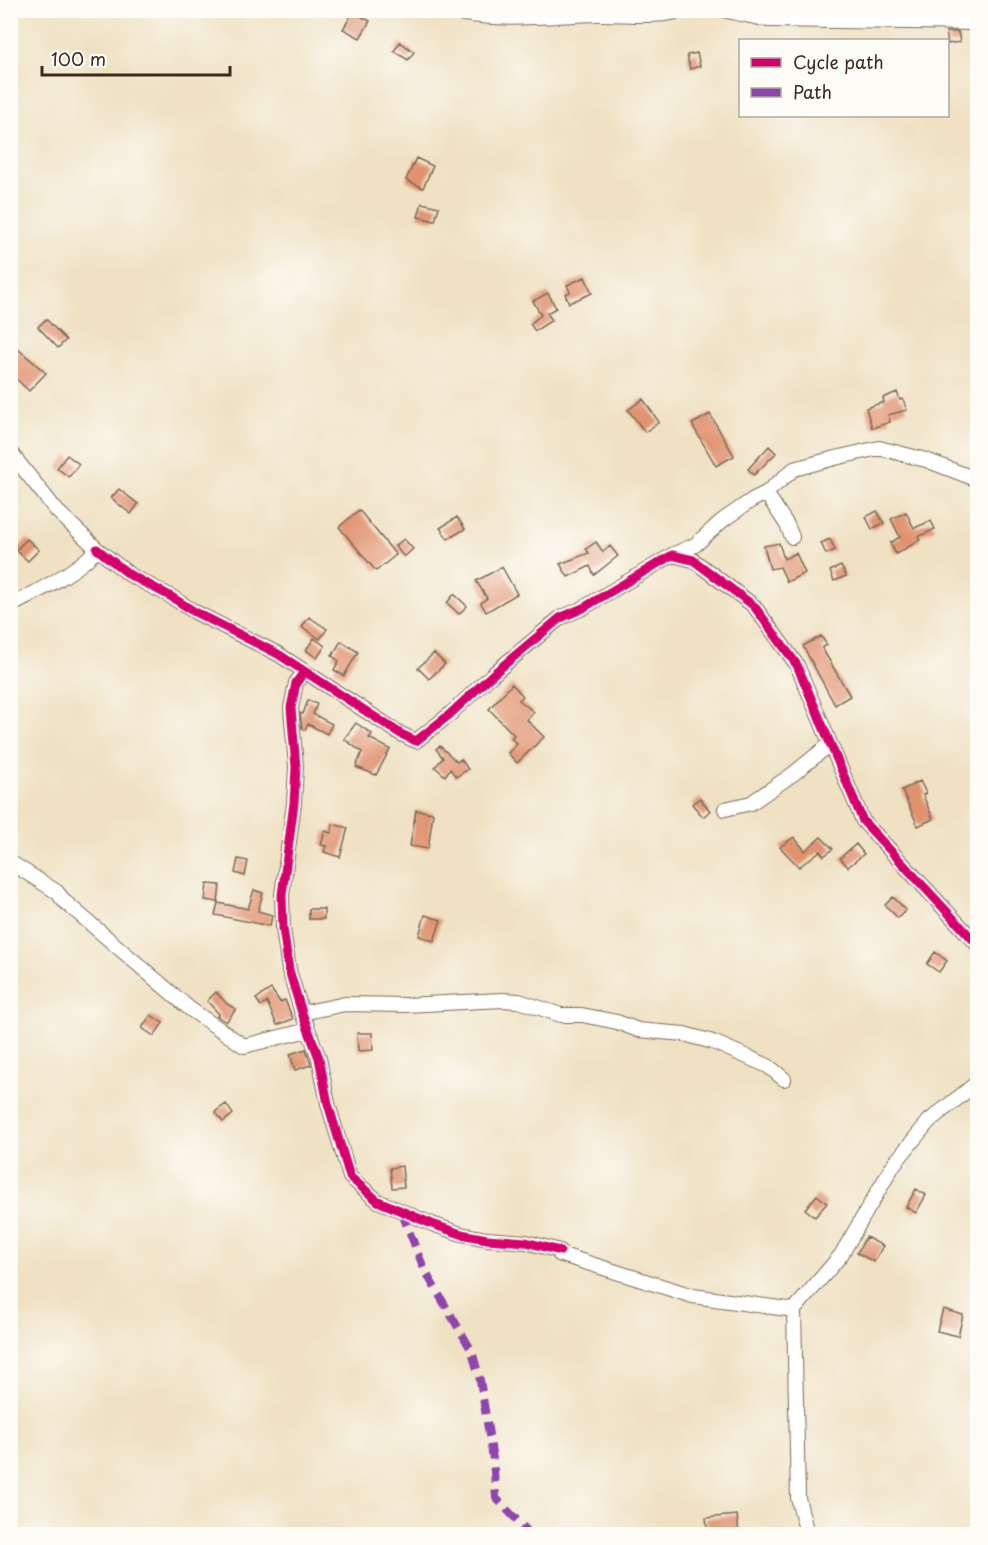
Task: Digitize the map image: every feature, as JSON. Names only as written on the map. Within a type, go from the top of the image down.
[{"type":"street","points":[[445,10],[479,17],[535,19],[596,14],[670,13],[683,10]]},
{"type":"street","points":[[723,10],[768,20],[978,23]]},
{"type":"street","points":[[10,452],[57,511],[97,549],[130,574],[195,612],[278,654],[401,734],[416,741],[560,618],[583,608],[672,555],[695,545],[723,520],[766,492],[794,469],[879,448],[926,460],[978,480]]},
{"type":"street","points":[[766,492],[792,537]]},
{"type":"street","points":[[10,606],[53,584],[85,562],[97,549]]},
{"type":"street","points":[[672,555],[693,560],[754,606],[797,665],[863,821],[978,945]]},
{"type":"street","points":[[304,672],[297,683],[291,708],[296,767],[294,803],[282,895],[283,928],[288,970],[319,1058],[328,1104],[350,1177],[378,1201],[461,1234],[526,1242],[693,1296],[794,1310]]},
{"type":"street","points":[[725,809],[751,803],[829,745]]},
{"type":"street","points":[[10,861],[57,892],[64,901],[190,1009],[244,1046],[308,1030]]},
{"type":"street","points":[[302,1013],[345,1004],[406,1005],[519,1001],[561,1015],[582,1015],[617,1022],[638,1030],[684,1034],[713,1042],[768,1066],[784,1079]]},
{"type":"street","points":[[807,1534],[798,1498],[794,1310],[841,1255],[894,1164],[928,1120],[978,1082]]},
{"type":"building","points":[[353,12],[370,21],[360,38],[343,29]]},
{"type":"building","points":[[946,32],[958,32],[960,42],[949,44]]},
{"type":"building","points":[[400,42],[414,52],[408,60],[394,51]]},
{"type":"building","points":[[697,53],[700,66],[690,69],[687,55]]},
{"type":"building","points":[[416,158],[433,166],[423,188],[406,180]]},
{"type":"building","points":[[422,203],[439,207],[435,221],[418,217]]},
{"type":"building","points":[[585,277],[592,293],[569,303],[565,294],[570,292],[567,285]]},
{"type":"building","points":[[548,293],[556,308],[547,313],[552,320],[535,331],[530,324],[541,315],[533,301]]},
{"type":"building","points":[[46,319],[66,340],[58,348],[38,327]]},
{"type":"building","points":[[10,342],[46,373],[29,391],[10,373]]},
{"type":"building","points":[[897,392],[900,400],[903,399],[907,410],[888,415],[890,422],[872,428],[866,408],[884,402],[883,398]]},
{"type":"building","points":[[643,399],[659,422],[645,432],[628,410]]},
{"type":"building","points":[[710,414],[734,456],[716,466],[692,424]]},
{"type":"building","points":[[769,446],[776,453],[754,475],[748,469]]},
{"type":"building","points":[[67,455],[79,464],[69,477],[57,468]]},
{"type":"building","points":[[119,489],[138,504],[131,514],[111,498]]},
{"type":"building","points":[[359,510],[396,555],[376,571],[339,527]]},
{"type":"building","points":[[877,511],[884,523],[872,529],[866,517]]},
{"type":"building","points":[[906,512],[914,528],[931,521],[935,529],[918,537],[920,540],[896,554],[890,543],[900,537],[891,519]]},
{"type":"building","points":[[457,517],[465,529],[448,539],[440,528]]},
{"type":"building","points":[[27,539],[39,550],[28,561],[16,550]]},
{"type":"building","points":[[404,539],[413,549],[404,557],[395,546]]},
{"type":"building","points":[[830,539],[835,550],[826,554],[821,543]]},
{"type":"building","points":[[596,542],[603,552],[610,546],[618,556],[594,575],[590,566],[568,577],[560,564],[589,553],[586,549]]},
{"type":"building","points":[[779,543],[784,559],[796,553],[805,573],[787,582],[780,567],[770,569],[764,546]]},
{"type":"building","points":[[841,566],[846,576],[834,581],[830,571]]},
{"type":"building","points":[[502,567],[517,594],[486,612],[481,603],[487,598],[476,581]]},
{"type":"building","points":[[454,594],[467,606],[459,614],[447,603]]},
{"type":"building","points":[[309,617],[327,629],[320,639],[302,627]]},
{"type":"building","points":[[821,636],[827,645],[822,648],[850,696],[835,705],[803,646]]},
{"type":"building","points":[[314,638],[325,646],[317,658],[306,650]]},
{"type":"building","points":[[341,641],[358,652],[344,676],[334,670],[339,661],[332,656]]},
{"type":"building","points":[[434,653],[445,664],[429,679],[418,668]]},
{"type":"building","points":[[512,684],[523,696],[519,700],[534,712],[527,720],[544,737],[517,763],[508,753],[517,744],[511,738],[514,735],[489,709]]},
{"type":"building","points":[[308,700],[317,704],[313,714],[332,724],[327,734],[308,724],[305,730],[302,728],[300,713],[303,714]]},
{"type":"building","points":[[356,723],[372,734],[369,738],[390,749],[376,775],[356,767],[362,752],[344,739]]},
{"type":"building","points":[[440,746],[457,762],[461,759],[468,769],[456,777],[450,769],[445,776],[435,767],[443,758],[436,749]]},
{"type":"building","points":[[920,781],[933,819],[918,826],[902,790]]},
{"type":"building","points":[[700,798],[710,811],[703,817],[692,804]]},
{"type":"building","points":[[416,810],[433,813],[428,849],[410,846]]},
{"type":"building","points":[[333,824],[348,828],[340,857],[324,852],[326,846],[321,845],[325,831],[331,833]]},
{"type":"building","points":[[794,837],[805,851],[821,837],[833,849],[824,856],[820,851],[799,867],[780,847]]},
{"type":"building","points":[[856,844],[864,854],[848,867],[840,858]]},
{"type":"building","points":[[238,859],[248,861],[245,876],[235,873]]},
{"type":"building","points":[[207,884],[220,885],[218,902],[205,900]]},
{"type":"building","points":[[254,890],[263,893],[258,911],[272,915],[270,926],[215,915],[218,903],[248,909]]},
{"type":"building","points":[[893,897],[906,910],[898,918],[885,905]]},
{"type":"building","points":[[309,909],[324,909],[324,919],[309,919]]},
{"type":"building","points":[[425,915],[441,920],[434,941],[419,936]]},
{"type":"building","points":[[935,952],[947,961],[939,972],[927,964]]},
{"type":"building","points":[[271,989],[280,1002],[285,1000],[293,1019],[277,1025],[267,1002],[261,1006],[256,999]]},
{"type":"building","points":[[216,992],[227,1004],[236,1009],[226,1022],[217,1016],[219,1014],[207,1001]]},
{"type":"building","points":[[151,1015],[163,1023],[154,1036],[142,1028]]},
{"type":"building","points":[[357,1033],[372,1033],[373,1050],[358,1051]]},
{"type":"building","points":[[306,1049],[311,1065],[295,1070],[290,1054]]},
{"type":"building","points":[[226,1104],[233,1114],[223,1122],[215,1112]]},
{"type":"building","points":[[402,1166],[404,1187],[392,1188],[390,1168]]},
{"type":"building","points":[[916,1189],[926,1195],[916,1213],[906,1207]]},
{"type":"building","points":[[817,1195],[827,1203],[815,1217],[805,1209]]},
{"type":"building","points":[[866,1237],[883,1246],[874,1262],[857,1253]]},
{"type":"building","points":[[943,1309],[963,1315],[958,1336],[937,1331]]},
{"type":"building","points":[[737,1515],[739,1534],[708,1534],[706,1518]]},
{"type":"marked path","points":[[401,1211],[425,1271],[472,1351],[480,1380],[493,1459],[496,1498],[530,1534]]},
{"type":"cycle path","points":[[97,549],[130,575],[195,612],[278,654],[401,734],[416,741],[560,618],[583,608],[672,555],[693,560],[754,606],[797,665],[863,821],[978,945]]},
{"type":"cycle path","points":[[304,672],[296,683],[291,708],[296,767],[294,803],[282,895],[283,928],[289,970],[319,1058],[328,1104],[350,1177],[378,1201],[432,1224],[461,1234],[526,1242],[560,1251]]}]
